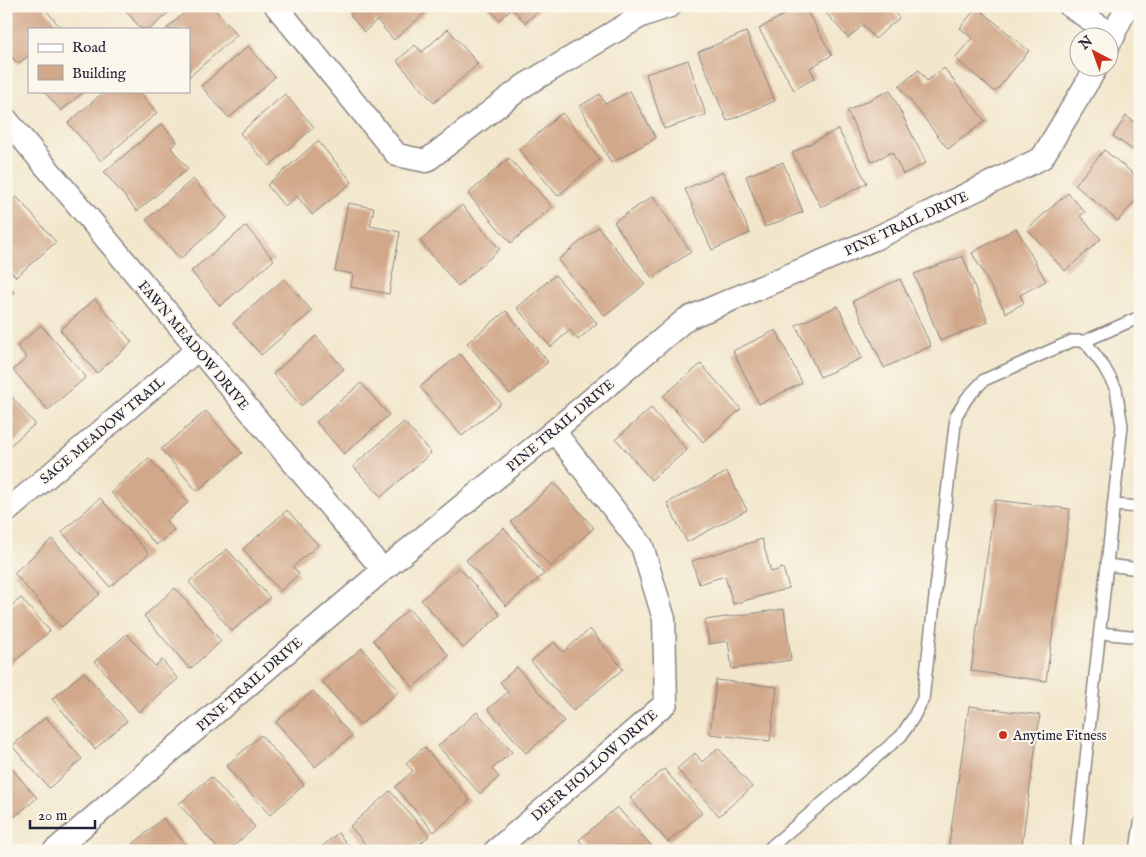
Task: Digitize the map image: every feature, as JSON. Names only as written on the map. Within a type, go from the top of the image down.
[{"type":"street","points":[[276,6],[397,156],[426,161],[525,84],[638,11],[670,6]]},
{"type":"street","points":[[1070,6],[1096,28]]},
{"type":"street","points":[[1117,28],[1127,6]]},
{"type":"street","name":"PINE TRAIL DRIVE","points":[[54,851],[383,570],[554,431],[686,319],[872,240],[1042,158],[1090,78]]},
{"type":"street","name":"FAWN MEADOW DRIVE","points":[[10,131],[198,349],[383,570]]},
{"type":"street","name":"SAGE MEADOW TRAIL","points":[[6,512],[198,349]]},
{"type":"street","name":"DEER HOLLOW DRIVE","points":[[495,851],[666,703],[664,619],[642,546],[554,431]]},
{"type":"lane","points":[[766,851],[901,736],[923,699],[956,416],[967,398],[984,380],[1072,341],[1085,341],[1140,317]]},
{"type":"lane","points":[[1076,851],[1122,426],[1116,389],[1104,367],[1085,341]]},
{"type":"lane","points":[[1114,505],[1140,508]]},
{"type":"lane","points":[[1107,565],[1140,569]]},
{"type":"lane","points":[[1100,633],[1140,637]]},
{"type":"lane","points":[[1136,851],[1140,823]]},
{"type":"building","points":[[48,6],[45,9],[61,28],[28,28],[28,56],[18,64],[6,50],[6,7]]},
{"type":"building","points":[[122,6],[176,6],[151,28],[140,28]]},
{"type":"building","points":[[192,6],[212,6],[237,35],[190,76],[190,28],[167,28]]},
{"type":"building","points":[[360,6],[433,6],[394,40],[377,20],[364,32],[350,15]]},
{"type":"building","points":[[487,6],[544,6],[525,23],[512,8],[499,20]]},
{"type":"building","points":[[799,6],[804,6],[832,55],[810,68],[815,78],[794,90],[759,29]]},
{"type":"building","points":[[820,6],[889,6],[899,18],[875,39],[863,25],[848,38]]},
{"type":"building","points":[[977,7],[1029,51],[995,92],[955,58],[972,38],[960,28]]},
{"type":"building","points":[[448,29],[478,64],[434,103],[397,61],[415,45],[422,52]]},
{"type":"building","points":[[746,32],[775,101],[727,121],[698,52]]},
{"type":"building","points":[[248,46],[275,77],[229,118],[201,86]]},
{"type":"building","points":[[688,60],[706,115],[664,129],[646,74]]},
{"type":"building","points":[[944,68],[985,121],[948,149],[899,86],[919,70],[927,81]]},
{"type":"building","points":[[890,90],[926,163],[903,174],[892,152],[872,162],[847,111]]},
{"type":"building","points":[[630,91],[656,138],[611,163],[580,106],[600,94],[605,104]]},
{"type":"building","points":[[45,92],[84,92],[61,111]]},
{"type":"building","points":[[104,92],[139,92],[157,113],[101,161],[68,123]]},
{"type":"building","points":[[285,94],[314,127],[269,166],[240,133]]},
{"type":"building","points":[[562,113],[600,159],[558,196],[519,150]]},
{"type":"building","points":[[1126,116],[1140,126],[1140,155],[1113,136]]},
{"type":"building","points":[[162,124],[177,142],[171,148],[188,169],[137,211],[104,172]]},
{"type":"building","points":[[838,129],[867,183],[821,207],[792,153]]},
{"type":"building","points":[[318,141],[352,182],[312,215],[297,196],[285,207],[267,185]]},
{"type":"building","points":[[1104,150],[1140,179],[1140,195],[1118,221],[1075,185]]},
{"type":"building","points":[[509,158],[552,207],[511,243],[468,194]]},
{"type":"building","points":[[783,162],[803,212],[765,227],[746,176]]},
{"type":"building","points":[[723,172],[750,233],[712,250],[685,189]]},
{"type":"building","points":[[193,179],[227,218],[180,259],[146,220]]},
{"type":"building","points":[[1068,193],[1085,212],[1080,216],[1101,239],[1065,271],[1027,229]]},
{"type":"building","points":[[653,196],[691,252],[652,278],[614,222]]},
{"type":"building","points":[[17,197],[56,242],[16,277],[6,266],[6,205]]},
{"type":"building","points":[[348,203],[374,208],[370,226],[400,232],[389,294],[351,287],[353,274],[335,271]]},
{"type":"building","points":[[462,205],[500,249],[458,286],[420,241]]},
{"type":"building","points":[[246,226],[274,260],[220,306],[191,271]]},
{"type":"building","points":[[598,227],[645,284],[605,316],[558,260]]},
{"type":"building","points":[[1016,228],[1046,281],[1020,295],[1024,303],[1006,313],[972,253]]},
{"type":"building","points":[[963,256],[988,322],[940,341],[914,274]]},
{"type":"building","points":[[555,275],[597,323],[578,340],[570,330],[551,347],[517,308]]},
{"type":"building","points":[[284,279],[312,311],[261,355],[233,323]]},
{"type":"building","points":[[900,279],[931,346],[884,368],[853,301]]},
{"type":"building","points":[[6,283],[14,292],[6,299]]},
{"type":"building","points":[[95,299],[132,342],[97,373],[60,330]]},
{"type":"building","points":[[838,306],[862,358],[820,377],[796,325]]},
{"type":"building","points":[[506,311],[548,362],[510,394],[467,343]]},
{"type":"building","points":[[41,325],[86,377],[48,410],[13,370],[27,358],[17,346]]},
{"type":"building","points":[[776,330],[802,383],[759,404],[733,351]]},
{"type":"building","points":[[316,336],[344,369],[301,406],[273,374]]},
{"type":"building","points":[[460,354],[501,403],[462,436],[420,387]]},
{"type":"building","points":[[701,364],[741,409],[703,442],[663,396]]},
{"type":"building","points":[[361,383],[389,415],[344,454],[316,422]]},
{"type":"building","points":[[6,390],[35,424],[6,449]]},
{"type":"building","points":[[651,408],[687,450],[651,480],[616,439]]},
{"type":"building","points":[[206,411],[242,453],[197,491],[161,449]]},
{"type":"building","points":[[404,422],[431,453],[381,497],[353,466]]},
{"type":"building","points":[[149,458],[188,503],[166,521],[174,530],[156,545],[111,492]]},
{"type":"building","points":[[727,472],[747,510],[687,542],[667,503]]},
{"type":"building","points":[[554,483],[594,528],[550,567],[511,522]]},
{"type":"building","points":[[100,498],[149,554],[110,587],[62,532]]},
{"type":"building","points":[[995,500],[1070,509],[1046,681],[971,671]]},
{"type":"building","points":[[287,510],[318,545],[293,567],[299,574],[280,591],[243,549]]},
{"type":"building","points":[[504,528],[544,574],[506,606],[466,560]]},
{"type":"building","points":[[52,539],[100,594],[61,627],[14,573]]},
{"type":"building","points":[[762,539],[771,572],[783,568],[789,588],[733,604],[725,576],[699,584],[692,561]]},
{"type":"building","points":[[227,549],[270,598],[232,631],[189,582]]},
{"type":"building","points":[[459,567],[500,615],[463,648],[421,600]]},
{"type":"building","points":[[175,588],[221,641],[190,669],[144,616]]},
{"type":"building","points":[[21,598],[50,631],[9,666],[6,663],[6,610]]},
{"type":"building","points":[[409,609],[449,656],[413,687],[373,640]]},
{"type":"building","points":[[784,609],[791,660],[732,669],[728,641],[709,644],[705,620]]},
{"type":"building","points":[[590,629],[623,669],[573,711],[531,661],[554,642],[563,652]]},
{"type":"building","points":[[127,634],[155,666],[162,660],[178,679],[139,712],[95,661]]},
{"type":"building","points":[[362,648],[399,691],[360,725],[322,682]]},
{"type":"building","points":[[517,667],[564,721],[526,753],[488,709],[508,692],[500,682]]},
{"type":"building","points":[[84,672],[127,721],[95,749],[52,699]]},
{"type":"building","points":[[716,680],[777,687],[770,741],[710,734]]},
{"type":"building","points":[[313,691],[352,736],[315,767],[276,722]]},
{"type":"building","points":[[969,706],[1040,715],[1021,851],[948,851]]},
{"type":"building","points":[[477,712],[512,752],[492,769],[499,777],[480,794],[438,746]]},
{"type":"building","points":[[46,717],[82,759],[49,788],[12,746]]},
{"type":"building","points":[[261,735],[304,785],[270,815],[226,766]]},
{"type":"building","points":[[424,747],[470,800],[434,832],[395,787],[413,771],[406,763]]},
{"type":"building","points":[[718,748],[752,787],[719,816],[677,769],[695,753],[702,762]]},
{"type":"building","points":[[6,762],[37,798],[6,824]]},
{"type":"building","points":[[664,769],[702,813],[668,842],[630,798]]},
{"type":"building","points":[[211,777],[255,827],[228,851],[220,851],[179,804]]},
{"type":"building","points":[[390,791],[429,836],[411,851],[371,851],[350,826]]},
{"type":"building","points":[[617,807],[656,851],[588,851],[579,840]]},
{"type":"building","points":[[163,818],[191,851],[135,851],[131,846]]},
{"type":"building","points":[[338,833],[353,851],[317,851]]},
{"type":"place","name":"Anytime Fitness","points":[[1003,735]]}]
